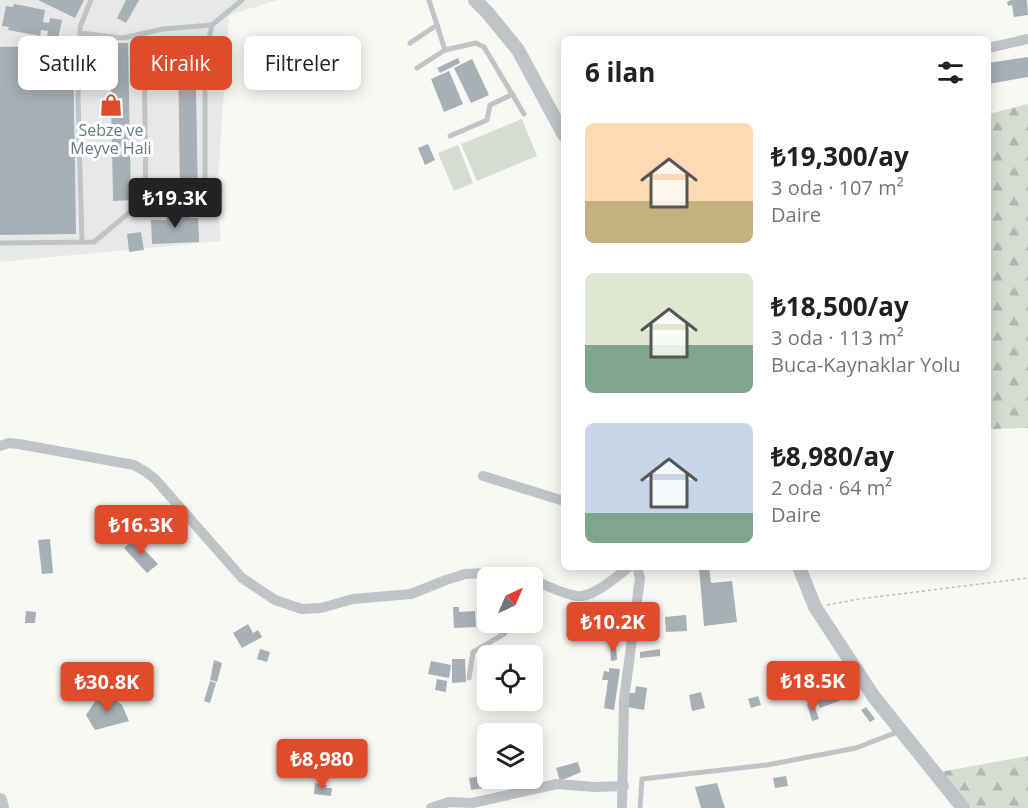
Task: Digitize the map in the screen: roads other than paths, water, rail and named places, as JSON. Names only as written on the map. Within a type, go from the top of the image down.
[{"type":"street","points":[[476,0],[518,50],[561,129]]},
{"type":"street","points":[[991,47],[1028,39]]},
{"type":"street","points":[[0,446],[9,443],[19,444],[134,465],[155,479],[242,578],[275,600],[302,609],[321,608],[353,599],[411,594],[465,574],[477,573]]},
{"type":"street","points":[[483,476],[561,500]]},
{"type":"street","points":[[543,584],[574,596],[582,596],[592,593],[625,570]]},
{"type":"street","points":[[622,808],[624,700],[640,578],[639,570]]},
{"type":"street","points":[[800,570],[815,608],[874,697],[963,808]]},
{"type":"street","points":[[431,808],[449,802],[472,803],[557,784],[595,787],[624,786]]},
{"type":"street","points":[[0,800],[2,808]]},
{"type":"lane","points":[[82,242],[78,96],[80,27],[91,0]]},
{"type":"lane","points":[[80,33],[123,38],[163,29],[212,25],[242,0]]},
{"type":"lane","points":[[429,0],[445,50]]},
{"type":"lane","points":[[0,243],[94,242],[129,212],[205,206],[205,57],[212,25]]},
{"type":"lane","points":[[410,43],[437,25]]},
{"type":"lane","points":[[144,33],[146,209]]},
{"type":"lane","points":[[417,68],[445,50],[476,43],[482,45],[487,49],[524,114]]},
{"type":"lane","points":[[450,136],[487,120],[490,105],[513,94]]},
{"type":"lane","points":[[469,678],[473,652],[505,633]]},
{"type":"lane","points":[[640,808],[642,779],[766,765],[856,748],[901,730]]},
{"type":"place","name":"Sebze ve Meyve Hali","points":[[111,105]]}]
